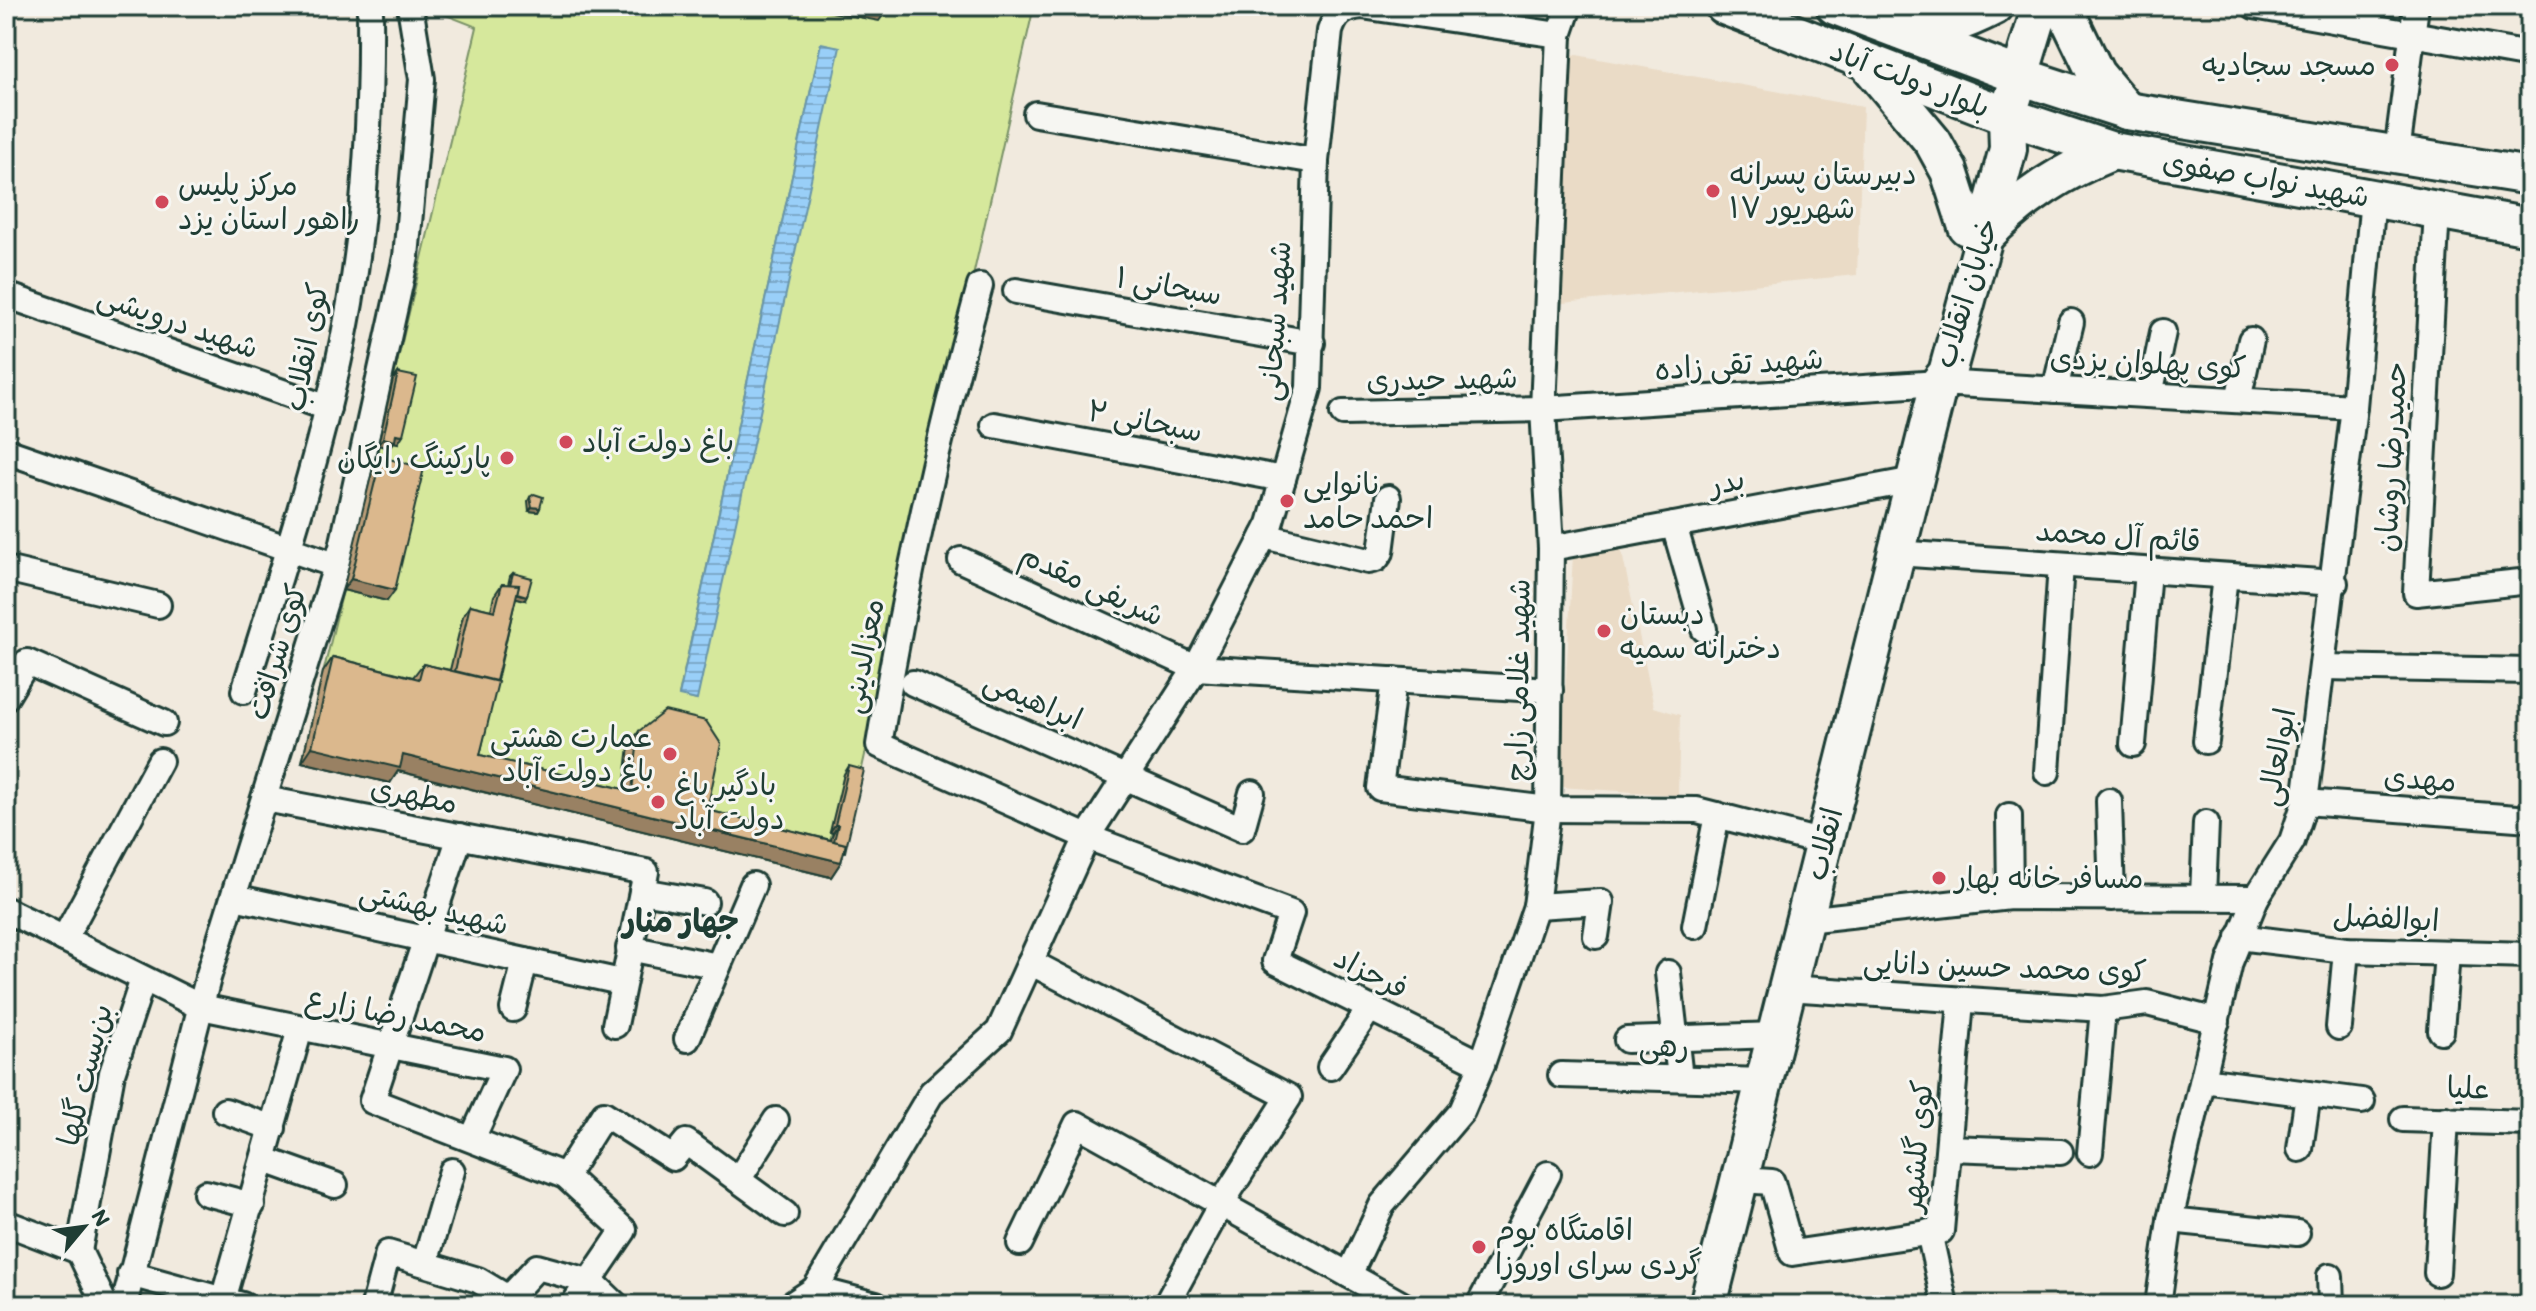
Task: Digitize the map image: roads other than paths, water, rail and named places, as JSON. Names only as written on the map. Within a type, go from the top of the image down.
[{"type":"main road","name":"بلوار دولت آباد","points":[[1724,6],[2007,116]]},
{"type":"main road","name":"بلوار دولت آباد","points":[[1835,6],[2020,76]]},
{"type":"main road","points":[[1875,23],[1936,30],[1963,23],[1995,6]]},
{"type":"main road","name":"خیابان انقلاب","points":[[1939,383],[1947,373],[1975,232],[2008,149],[2007,116],[2041,6]]},
{"type":"main road","points":[[2063,6],[2096,74],[2127,111]]},
{"type":"main road","points":[[1865,61],[1933,142],[1975,232],[2068,169],[2113,151]]},
{"type":"main road","name":"شهید نواب صفوی","points":[[2020,76],[2127,111],[2530,176]]},
{"type":"main road","name":"شهید نواب صفوی","points":[[2007,116],[2113,151],[2530,227]]},
{"type":"main road","name":"انقلاب","points":[[1708,1305],[1939,383]]},
{"type":"street","name":"کوی انقلاب","points":[[244,691],[328,408],[350,302],[369,130],[370,6]]},
{"type":"street","name":"کوی شرافت","points":[[124,1305],[201,1007],[338,566],[406,257],[422,79],[410,6]]},
{"type":"street","name":"شهید سبحانی","points":[[815,1289],[932,1092],[999,1031],[1087,837],[1196,668],[1264,536],[1309,388],[1316,161],[1330,31],[1335,16],[1346,8],[1362,6],[1559,35]]},
{"type":"street","points":[[1559,35],[1569,6]]},
{"type":"street","points":[[2254,6],[2530,55]]},
{"type":"street","points":[[2397,153],[2416,6]]},
{"type":"street","name":"شهید غلامی زارچ","points":[[1349,1275],[1382,1205],[1462,1111],[1482,1064],[1536,906],[1548,809],[1551,548],[1543,409],[1559,35]]},
{"type":"street","points":[[1036,114],[1316,161]]},
{"type":"street","name":"ابوالعالی","points":[[2158,1305],[2170,1220],[2239,937],[2256,898],[2292,841],[2305,802],[2335,583],[2373,198]]},
{"type":"street","name":"حمیدرضا روشان","points":[[2437,210],[2416,593],[2530,581]]},
{"type":"street","name":"معزالدینی","points":[[980,286],[945,411],[879,745],[1087,837],[1291,913]]},
{"type":"street","name":"سبحانی ۱","points":[[1016,291],[1312,343]]},
{"type":"street","name":"شهید درویشی","points":[[6,295],[328,408]]},
{"type":"street","points":[[2055,390],[2071,322]]},
{"type":"street","points":[[2150,395],[2163,332]]},
{"type":"street","points":[[2238,400],[2251,340]]},
{"type":"street","name":"شهید تقی زاده","points":[[1543,409],[1939,383]]},
{"type":"street","name":"کوی پهلوان یزدی","points":[[1939,383],[2354,407]]},
{"type":"street","name":"شهید حیدری","points":[[1343,413],[1543,409]]},
{"type":"street","name":"سبحانی ۲","points":[[994,425],[1283,479]]},
{"type":"street","points":[[6,451],[338,566]]},
{"type":"street","name":"بدر","points":[[1551,548],[1914,480]]},
{"type":"street","points":[[1264,536],[1368,561],[1376,559],[1381,552],[1388,498]]},
{"type":"street","points":[[1674,525],[1704,629]]},
{"type":"street","name":"قائم آل محمد","points":[[1896,553],[2335,583]]},
{"type":"street","name":"شریفی مقدم","points":[[961,560],[1196,668]]},
{"type":"street","points":[[2047,772],[2061,565]]},
{"type":"street","points":[[6,569],[158,605]]},
{"type":"street","points":[[2133,744],[2148,571]]},
{"type":"street","points":[[2206,741],[2225,576]]},
{"type":"street","points":[[6,697],[27,662],[164,723]]},
{"type":"street","points":[[2324,667],[2530,671]]},
{"type":"street","points":[[1196,668],[1550,690]]},
{"type":"street","points":[[1394,680],[1380,788],[1548,809],[1697,810],[1824,843]]},
{"type":"street","name":"ابراهیمی","points":[[913,683],[1242,829],[1252,793]]},
{"type":"street","points":[[64,939],[160,761]]},
{"type":"street","name":"مطهری","points":[[265,799],[460,836],[644,882],[705,902]]},
{"type":"street","points":[[2109,801],[2112,898]]},
{"type":"street","name":"مهدی","points":[[2305,802],[2530,819]]},
{"type":"street","points":[[1695,926],[1717,815]]},
{"type":"street","points":[[2009,816],[2010,897]]},
{"type":"street","points":[[2203,896],[2206,823]]},
{"type":"street","points":[[460,836],[372,1101],[565,1176],[624,1230],[592,1282],[573,1305]]},
{"type":"street","points":[[615,1025],[621,982],[644,882]]},
{"type":"street","points":[[687,1039],[753,885]]},
{"type":"street","name":"شهید بهشتی","points":[[234,897],[621,982]]},
{"type":"street","points":[[1805,920],[2010,897],[2256,898]]},
{"type":"street","points":[[1536,906],[1601,902],[1596,936]]},
{"type":"street","name":"محمد رضا زارع","points":[[6,910],[201,1007],[388,1048],[504,1069],[472,1139]]},
{"type":"street","name":"فرحزاد","points":[[1291,913],[1275,961],[1482,1064]]},
{"type":"street","name":"ابوالفضل","points":[[2239,937],[2346,950],[2530,955]]},
{"type":"street","points":[[629,948],[718,966]]},
{"type":"street","points":[[2339,1027],[2346,950]]},
{"type":"street","points":[[2441,1031],[2447,953]]},
{"type":"street","points":[[513,1009],[525,961]]},
{"type":"street","points":[[1030,962],[1289,1097],[1221,1204],[1166,1305]]},
{"type":"street","points":[[1668,973],[1680,1078]]},
{"type":"street","name":"بن‌بست گلها","points":[[79,1251],[112,1073],[143,979]]},
{"type":"street","name":"کوی محمد حسین دانایی","points":[[1787,988],[2103,1009],[2147,1003],[2217,1021]]},
{"type":"street","name":"کوی گلشهر","points":[[1740,1180],[1772,1182],[1792,1253],[1941,1231],[1961,1001]]},
{"type":"street","points":[[1330,1067],[1370,1008]]},
{"type":"street","points":[[2090,1153],[2103,1009]]},
{"type":"street","points":[[130,1274],[232,1302],[252,1205],[300,1029]]},
{"type":"street","points":[[1627,1040],[1776,1035]]},
{"type":"street","name":"رهی","points":[[1561,1075],[1764,1081]]},
{"type":"street","points":[[2203,1080],[2362,1101]]},
{"type":"street","points":[[2300,1149],[2308,1094]]},
{"type":"street","points":[[225,1111],[273,1128]]},
{"type":"street","points":[[565,1176],[604,1114],[673,1158],[686,1142],[785,1214]]},
{"type":"street","name":"علیا","points":[[2403,1119],[2530,1123]]},
{"type":"street","points":[[2437,1273],[2446,1119]]},
{"type":"street","points":[[738,1180],[776,1120]]},
{"type":"street","points":[[1020,1243],[1077,1124],[1403,1305]]},
{"type":"street","points":[[1949,1148],[2060,1152]]},
{"type":"street","points":[[265,1160],[335,1185]]},
{"type":"street","points":[[425,1263],[452,1171]]},
{"type":"street","points":[[1479,1305],[1548,1174]]},
{"type":"street","points":[[206,1193],[252,1205]]},
{"type":"street","points":[[2170,1220],[2297,1233]]},
{"type":"street","points":[[6,1223],[79,1251],[105,1305]]},
{"type":"street","points":[[1929,1232],[1945,1305],[1965,1305]]},
{"type":"street","points":[[374,1305],[388,1253],[478,1280],[508,1298],[537,1267],[592,1282],[616,1305]]},
{"type":"street","points":[[2330,1276],[2331,1305]]},
{"type":"street","points":[[791,1305],[815,1289],[876,1305]]},
{"type":"water","points":[[821,43],[840,47],[697,700],[679,696]]},
{"type":"place","name":"مسجد سجادیه","points":[[2392,65]]},
{"type":"place","name":"دبیرستان پسرانه ۱۷ شهریور","points":[[1713,191]]},
{"type":"place","name":"مرکز پلیس راهور استان یزد","points":[[162,202]]},
{"type":"place","name":"باغ دولت آباد","points":[[566,442]]},
{"type":"place","name":"پارکینگ رایگان","points":[[507,458]]},
{"type":"place","name":"نانوایی احمد حامد","points":[[1287,501]]},
{"type":"place","name":"دبستان دخترانه سمیه","points":[[1604,631]]},
{"type":"place","name":"عمارت هشتی باغ دولت آباد","points":[[670,754]]},
{"type":"place","name":"بادگیر باغ دولت آباد","points":[[658,802]]},
{"type":"place","name":"مسافر خانه بهار","points":[[1939,878]]},
{"type":"place","name":"اقامتگاه بوم گردی سرای اوروزا","points":[[1479,1247]]},
{"type":"district","name":"جهار منار","points":[[681,921]]}]
